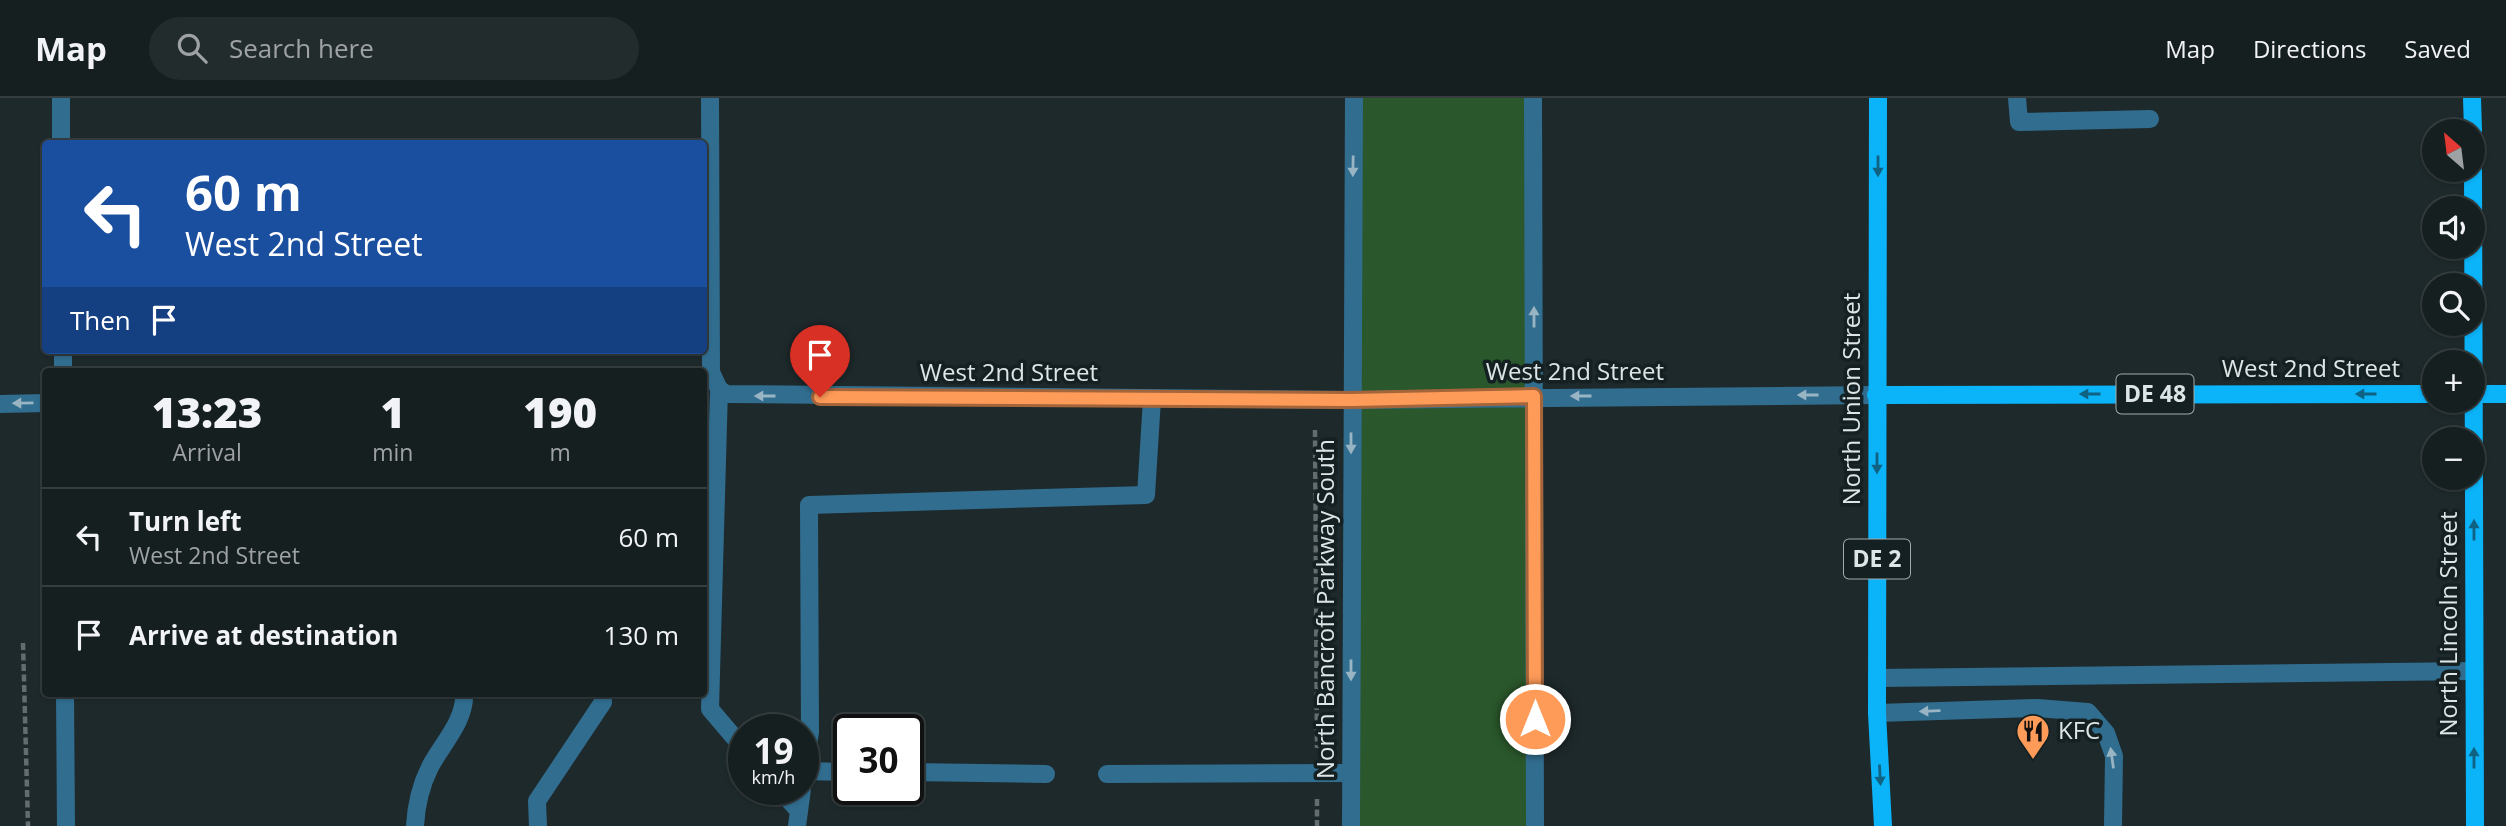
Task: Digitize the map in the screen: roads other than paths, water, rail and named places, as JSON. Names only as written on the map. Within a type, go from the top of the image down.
[{"type":"main road","name":"North Union Street","points":[[1878,98],[1877,713],[1883,826]]},
{"type":"main road","points":[[2472,98],[2473,119]]},
{"type":"main road","name":"North Lincoln Street","points":[[2473,182],[2473,350]]},
{"type":"main road","name":"West 2nd Street","points":[[1876,395],[2422,394]]},
{"type":"main road","points":[[2485,394],[2506,394]]},
{"type":"main road","name":"North Lincoln Street","points":[[2473,413],[2474,826]]},
{"type":"street","points":[[61,98],[61,140]]},
{"type":"street","points":[[710,98],[710,709],[728,730]]},
{"type":"street","name":"North Bancroft Parkway South","points":[[1350,826],[1354,98]]},
{"type":"street","points":[[1533,98],[1535,826]]},
{"type":"street","points":[[2017,98],[2019,122],[2150,119]]},
{"type":"street","name":"West 2nd Street","points":[[712,384],[726,394],[737,396],[1351,400],[1534,396],[1876,395]]},
{"type":"street","points":[[810,714],[809,505],[1146,495],[1152,399]]},
{"type":"street","points":[[0,404],[42,403]]},
{"type":"street","points":[[1877,678],[2474,671]]},
{"type":"street","points":[[65,697],[66,826]]},
{"type":"street","points":[[415,826],[420,792],[429,768],[461,714],[463,697]]},
{"type":"street","points":[[538,826],[537,801],[603,702],[603,697]]},
{"type":"street","points":[[1877,713],[2037,708],[2088,712],[2106,733],[2114,756],[2113,826]]},
{"type":"street","points":[[924,772],[1046,774]]},
{"type":"street","points":[[1107,774],[1350,773]]},
{"type":"place","name":"KFC","points":[[2033,761]]}]
